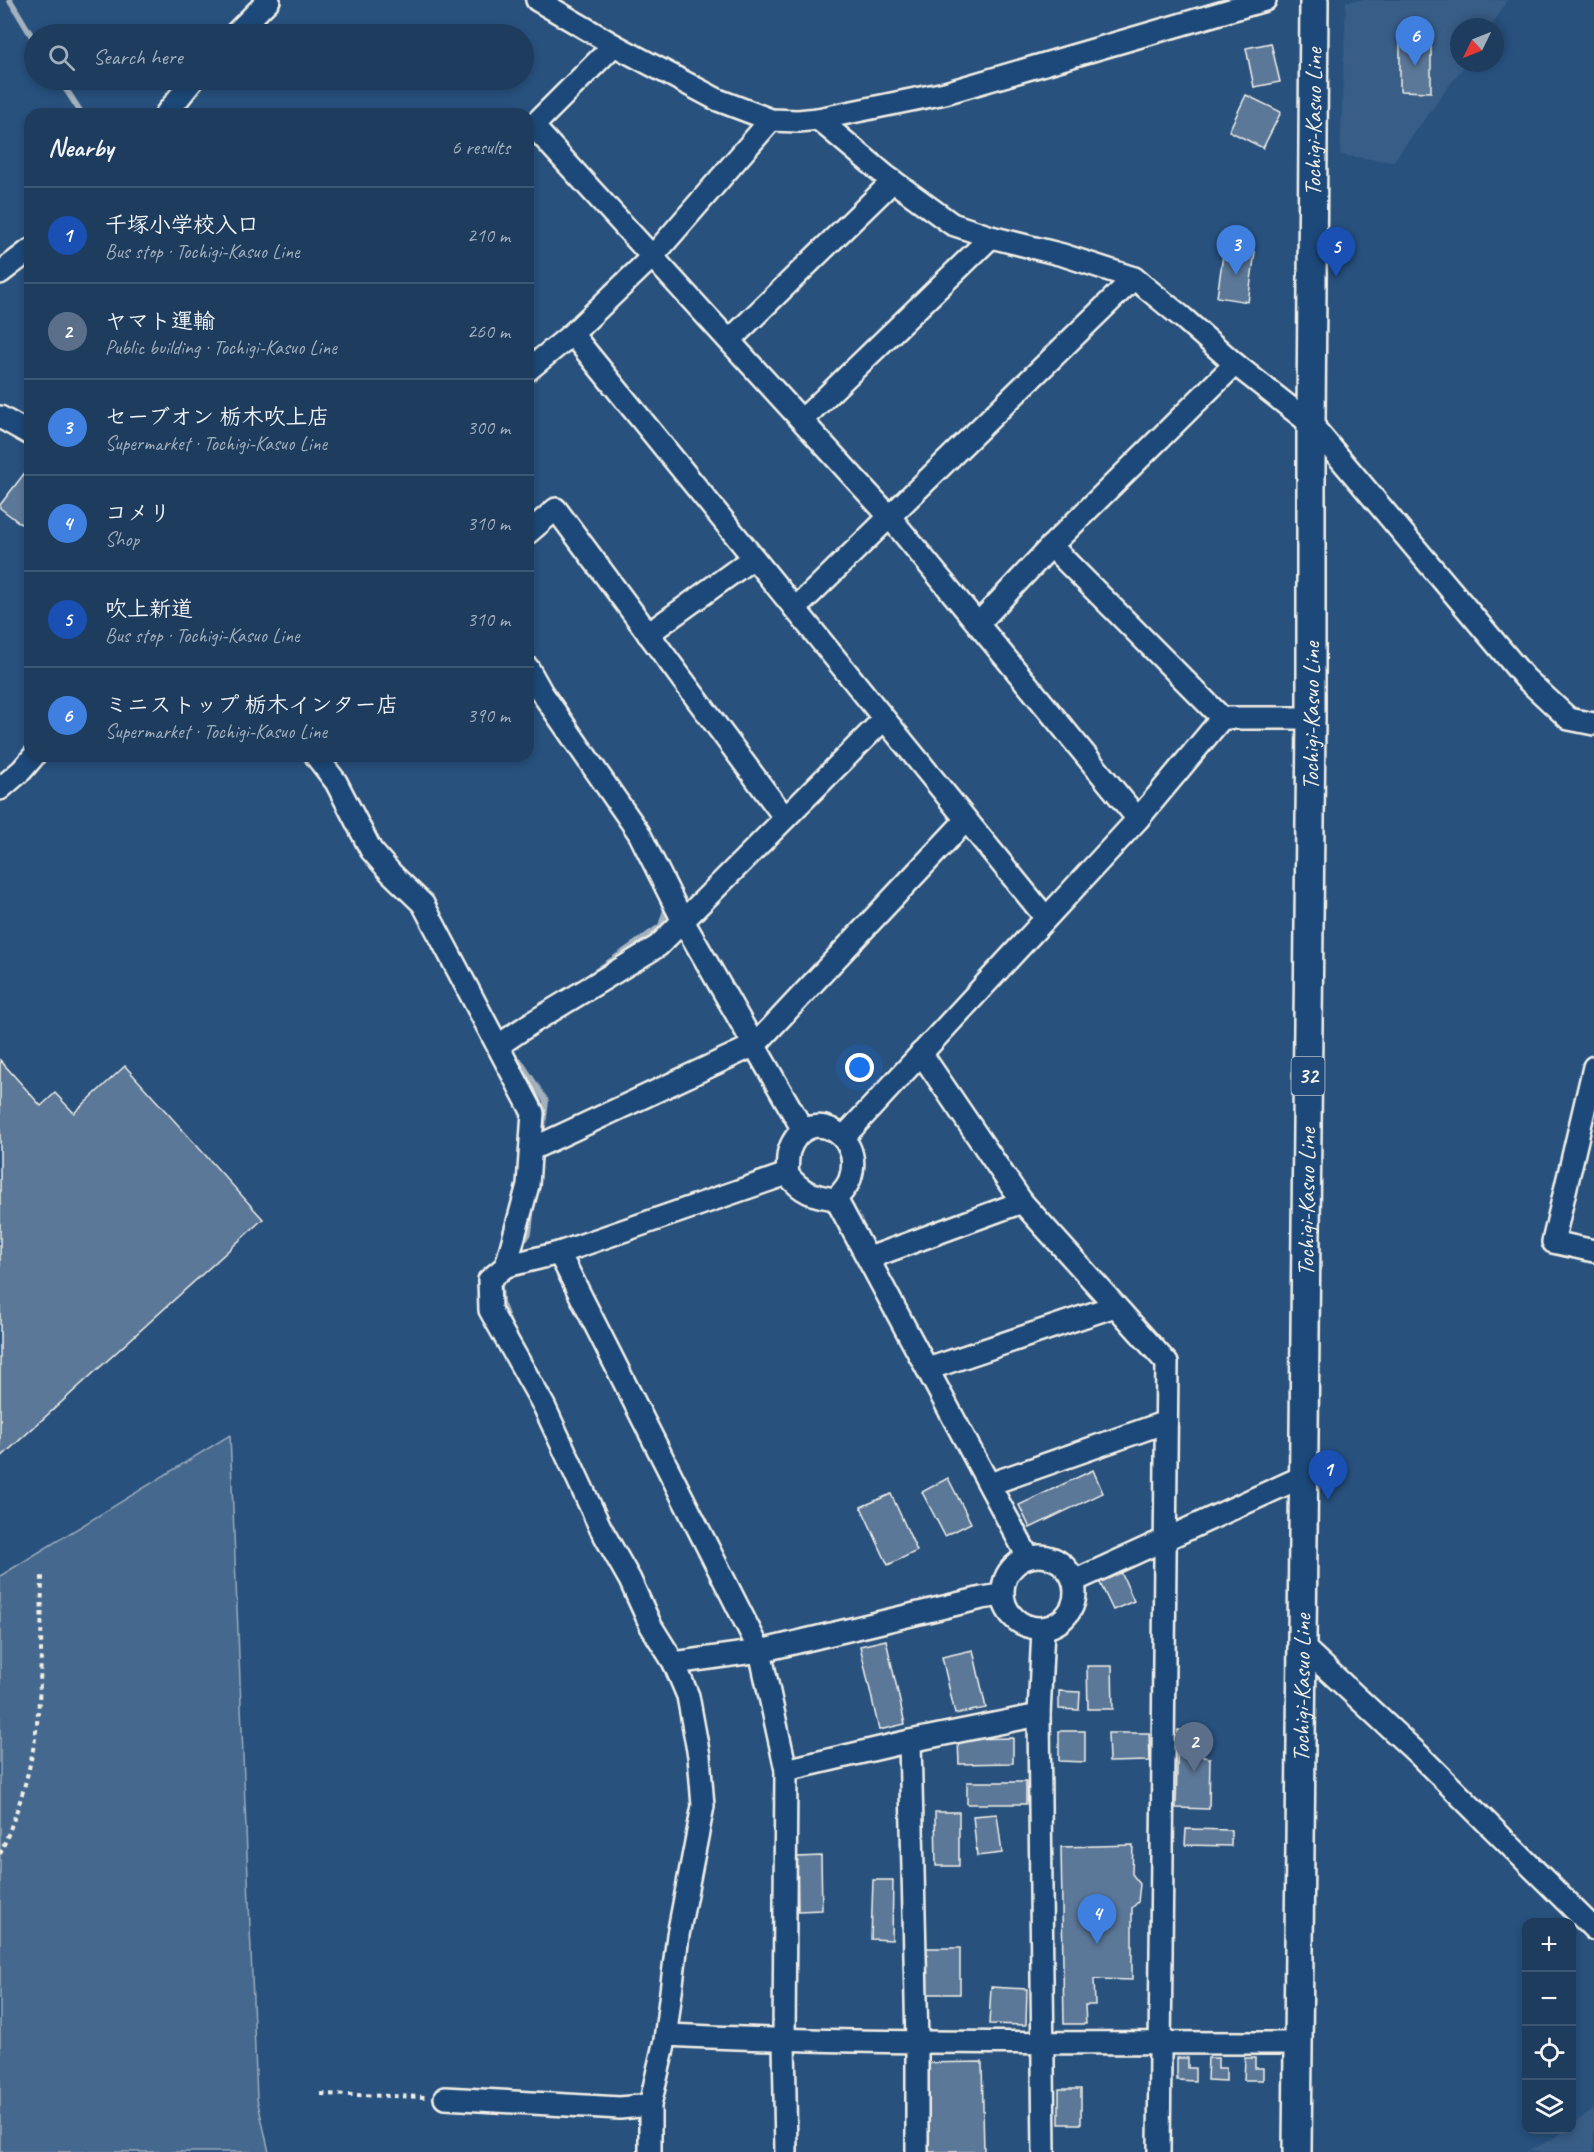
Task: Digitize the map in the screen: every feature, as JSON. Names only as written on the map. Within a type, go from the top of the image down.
[{"type":"main road","name":"Tochigi-Kasuo Line","points":[[1297,2152],[1311,718],[1314,0]]},
{"type":"street","points":[[245,24],[269,0]]},
{"type":"street","points":[[537,0],[614,45],[718,100],[771,120],[798,121],[945,93],[1265,0]]},
{"type":"street","points":[[534,125],[614,45]]},
{"type":"street","points":[[171,108],[185,90]]},
{"type":"street","points":[[818,119],[893,181],[952,224],[991,237],[1063,255],[1134,278],[1234,364],[1311,424],[1526,678],[1569,718],[1594,724]]},
{"type":"street","points":[[534,365],[572,334],[653,256],[771,120]]},
{"type":"street","points":[[534,133],[653,256],[890,516],[1138,819]]},
{"type":"street","points":[[730,340],[893,181]]},
{"type":"street","points":[[802,419],[991,237]]},
{"type":"street","points":[[0,273],[24,255]]},
{"type":"street","points":[[795,609],[1134,278]]},
{"type":"street","points":[[572,334],[1046,918]]},
{"type":"street","points":[[979,623],[1051,546],[1234,364]]},
{"type":"street","points":[[0,417],[24,431]]},
{"type":"street","points":[[534,528],[556,509],[785,818]]},
{"type":"street","points":[[1051,546],[1222,718],[1311,718]]},
{"type":"street","points":[[648,634],[753,558]]},
{"type":"street","points":[[534,679],[639,833],[683,921],[803,1130]]},
{"type":"street","points":[[844,1137],[1138,819],[1222,718]]},
{"type":"street","points":[[499,1045],[658,946],[884,719]]},
{"type":"street","points":[[0,789],[29,762]]},
{"type":"street","points":[[321,762],[336,782],[371,850],[423,904],[533,1113],[528,1185],[506,1266]]},
{"type":"street","points":[[532,1149],[755,1045],[966,820]]},
{"type":"street","points":[[921,1053],[1022,1202],[1167,1364],[1159,2152]]},
{"type":"street","points":[[1594,1067],[1553,1242],[1594,1251]]},
{"type":"street","points":[[815,1126],[834,1130],[844,1137],[852,1152],[850,1180],[837,1199],[799,1189],[787,1174],[789,1152],[795,1139],[803,1130],[815,1126]]},
{"type":"street","points":[[650,2152],[650,2105],[666,2035],[678,1935],[703,1806],[699,1756],[687,1696],[674,1664],[651,1626],[630,1580],[600,1527],[544,1406],[490,1310],[489,1280],[506,1266],[559,1253],[787,1174]]},
{"type":"street","points":[[837,1199],[1028,1557]]},
{"type":"street","points":[[868,1258],[1022,1202]]},
{"type":"street","points":[[559,1253],[760,1651],[786,1770],[784,2040],[786,2152]]},
{"type":"street","points":[[928,1369],[1115,1306]]},
{"type":"street","points":[[990,1484],[1166,1422]]},
{"type":"street","points":[[1074,1581],[1304,1476]]},
{"type":"street","points":[[1047,1556],[1055,1560],[1064,1565],[1074,1581],[1074,1602],[1063,1620],[1043,1629],[1024,1626],[1009,1613],[1002,1595],[1004,1579],[1014,1565],[1028,1557],[1047,1556]]},
{"type":"street","points":[[674,1664],[760,1651],[1002,1595]]},
{"type":"street","points":[[1043,1629],[1039,1715],[1044,2152]]},
{"type":"street","points":[[1303,1647],[1418,1754],[1594,1929]]},
{"type":"street","points":[[786,1770],[910,1741],[1039,1715]]},
{"type":"street","points":[[910,1741],[917,2042],[917,2152]]},
{"type":"street","points":[[666,2035],[784,2040],[1043,2044],[1298,2043]]},
{"type":"street","points":[[445,2098],[620,2108],[650,2105]]},
{"type":"path","points":[[0,1854],[11,1828],[30,1765],[38,1714],[42,1576]]},
{"type":"path","points":[[321,2094],[445,2098]]},
{"type":"shaded area","points":[[1507,0],[1496,18],[1450,18],[1450,72],[1459,72],[1393,162],[1340,155],[1346,1]]},
{"type":"shaded area","points":[[230,1435],[257,2099],[269,2152],[0,2152],[0,1576]]},
{"type":"shaded area","points":[[1594,2109],[1594,2152],[1525,2152],[1559,2134],[1576,2134],[1576,2122]]},
{"type":"building","points":[[1400,41],[1431,41],[1431,92],[1400,91]]},
{"type":"building","points":[[1271,43],[1280,82],[1254,87],[1246,48]]},
{"type":"building","points":[[1246,95],[1281,112],[1263,148],[1229,131]]},
{"type":"building","points":[[1224,248],[1255,252],[1248,302],[1217,297]]},
{"type":"building","points":[[24,474],[24,526],[0,508]]},
{"type":"building","points":[[0,1060],[41,1106],[55,1093],[74,1113],[125,1066],[263,1219],[0,1458]]},
{"type":"building","points":[[1093,1470],[1103,1493],[1030,1528],[1019,1505]]},
{"type":"building","points":[[948,1478],[971,1523],[945,1536],[922,1492]]},
{"type":"building","points":[[891,1494],[917,1551],[888,1565],[861,1507]]},
{"type":"building","points":[[1121,1572],[1134,1601],[1113,1610],[1099,1581]]},
{"type":"building","points":[[886,1640],[905,1724],[879,1730],[860,1646]]},
{"type":"building","points":[[973,1650],[986,1708],[955,1714],[942,1657]]},
{"type":"building","points":[[1087,1666],[1112,1666],[1113,1709],[1088,1709]]},
{"type":"building","points":[[1059,1691],[1080,1692],[1079,1710],[1059,1709]]},
{"type":"building","points":[[1178,1730],[1203,1731],[1203,1757],[1210,1758],[1209,1809],[1176,1808]]},
{"type":"building","points":[[1059,1731],[1085,1731],[1085,1762],[1059,1761]]},
{"type":"building","points":[[1108,1733],[1149,1733],[1150,1761],[1109,1762]]},
{"type":"building","points":[[1013,1738],[1013,1763],[959,1764],[958,1739]]},
{"type":"building","points":[[967,1782],[1026,1782],[1026,1804],[967,1804]]},
{"type":"building","points":[[935,1812],[959,1812],[959,1866],[936,1866]]},
{"type":"building","points":[[997,1814],[1002,1853],[977,1856],[973,1816]]},
{"type":"building","points":[[1186,1829],[1231,1830],[1231,1846],[1185,1845]]},
{"type":"building","points":[[1133,1845],[1132,1874],[1140,1884],[1138,1902],[1132,1908],[1132,1980],[1094,1979],[1095,2005],[1085,2005],[1086,2024],[1064,2024],[1061,1847]]},
{"type":"building","points":[[821,1856],[822,1910],[798,1911],[797,1857]]},
{"type":"building","points":[[873,1880],[893,1880],[892,1940],[871,1939]]},
{"type":"building","points":[[926,1948],[960,1948],[960,1994],[927,1994]]},
{"type":"building","points":[[991,1987],[1027,1989],[1026,2025],[989,2024]]},
{"type":"building","points":[[1177,2058],[1188,2058],[1188,2068],[1195,2068],[1195,2081],[1177,2080]]},
{"type":"building","points":[[1208,2058],[1218,2058],[1218,2068],[1226,2068],[1226,2081],[1207,2080]]},
{"type":"building","points":[[1245,2058],[1255,2058],[1255,2068],[1263,2068],[1263,2080],[1244,2080]]},
{"type":"building","points":[[982,2062],[984,2152],[924,2152],[921,2063]]},
{"type":"building","points":[[1059,2089],[1081,2089],[1081,2124],[1059,2124]]},
{"type":"waterway","points":[[10,0],[24,24]]},
{"type":"waterway","points":[[66,90],[78,108]]},
{"type":"waterway","points":[[591,975],[661,926],[666,910],[663,903]]},
{"type":"waterway","points":[[509,1028],[508,1026],[521,1018]]},
{"type":"waterway","points":[[519,1060],[546,1101],[542,1134]]},
{"type":"waterway","points":[[526,1238],[529,1233],[532,1206]]},
{"type":"waterway","points":[[500,1284],[501,1302],[510,1326]]},
{"type":"place","name":"ミニストップ 栃木インター店","points":[[1415,66]]},
{"type":"place","name":"セーブオン 栃木吹上店","points":[[1236,275]]},
{"type":"place","name":"吹上新道","points":[[1336,277]]},
{"type":"place","name":"千塚小学校入口","points":[[1328,1500]]},
{"type":"place","name":"ヤマト運輸","points":[[1194,1772]]},
{"type":"place","name":"コメリ","points":[[1097,1944]]}]
